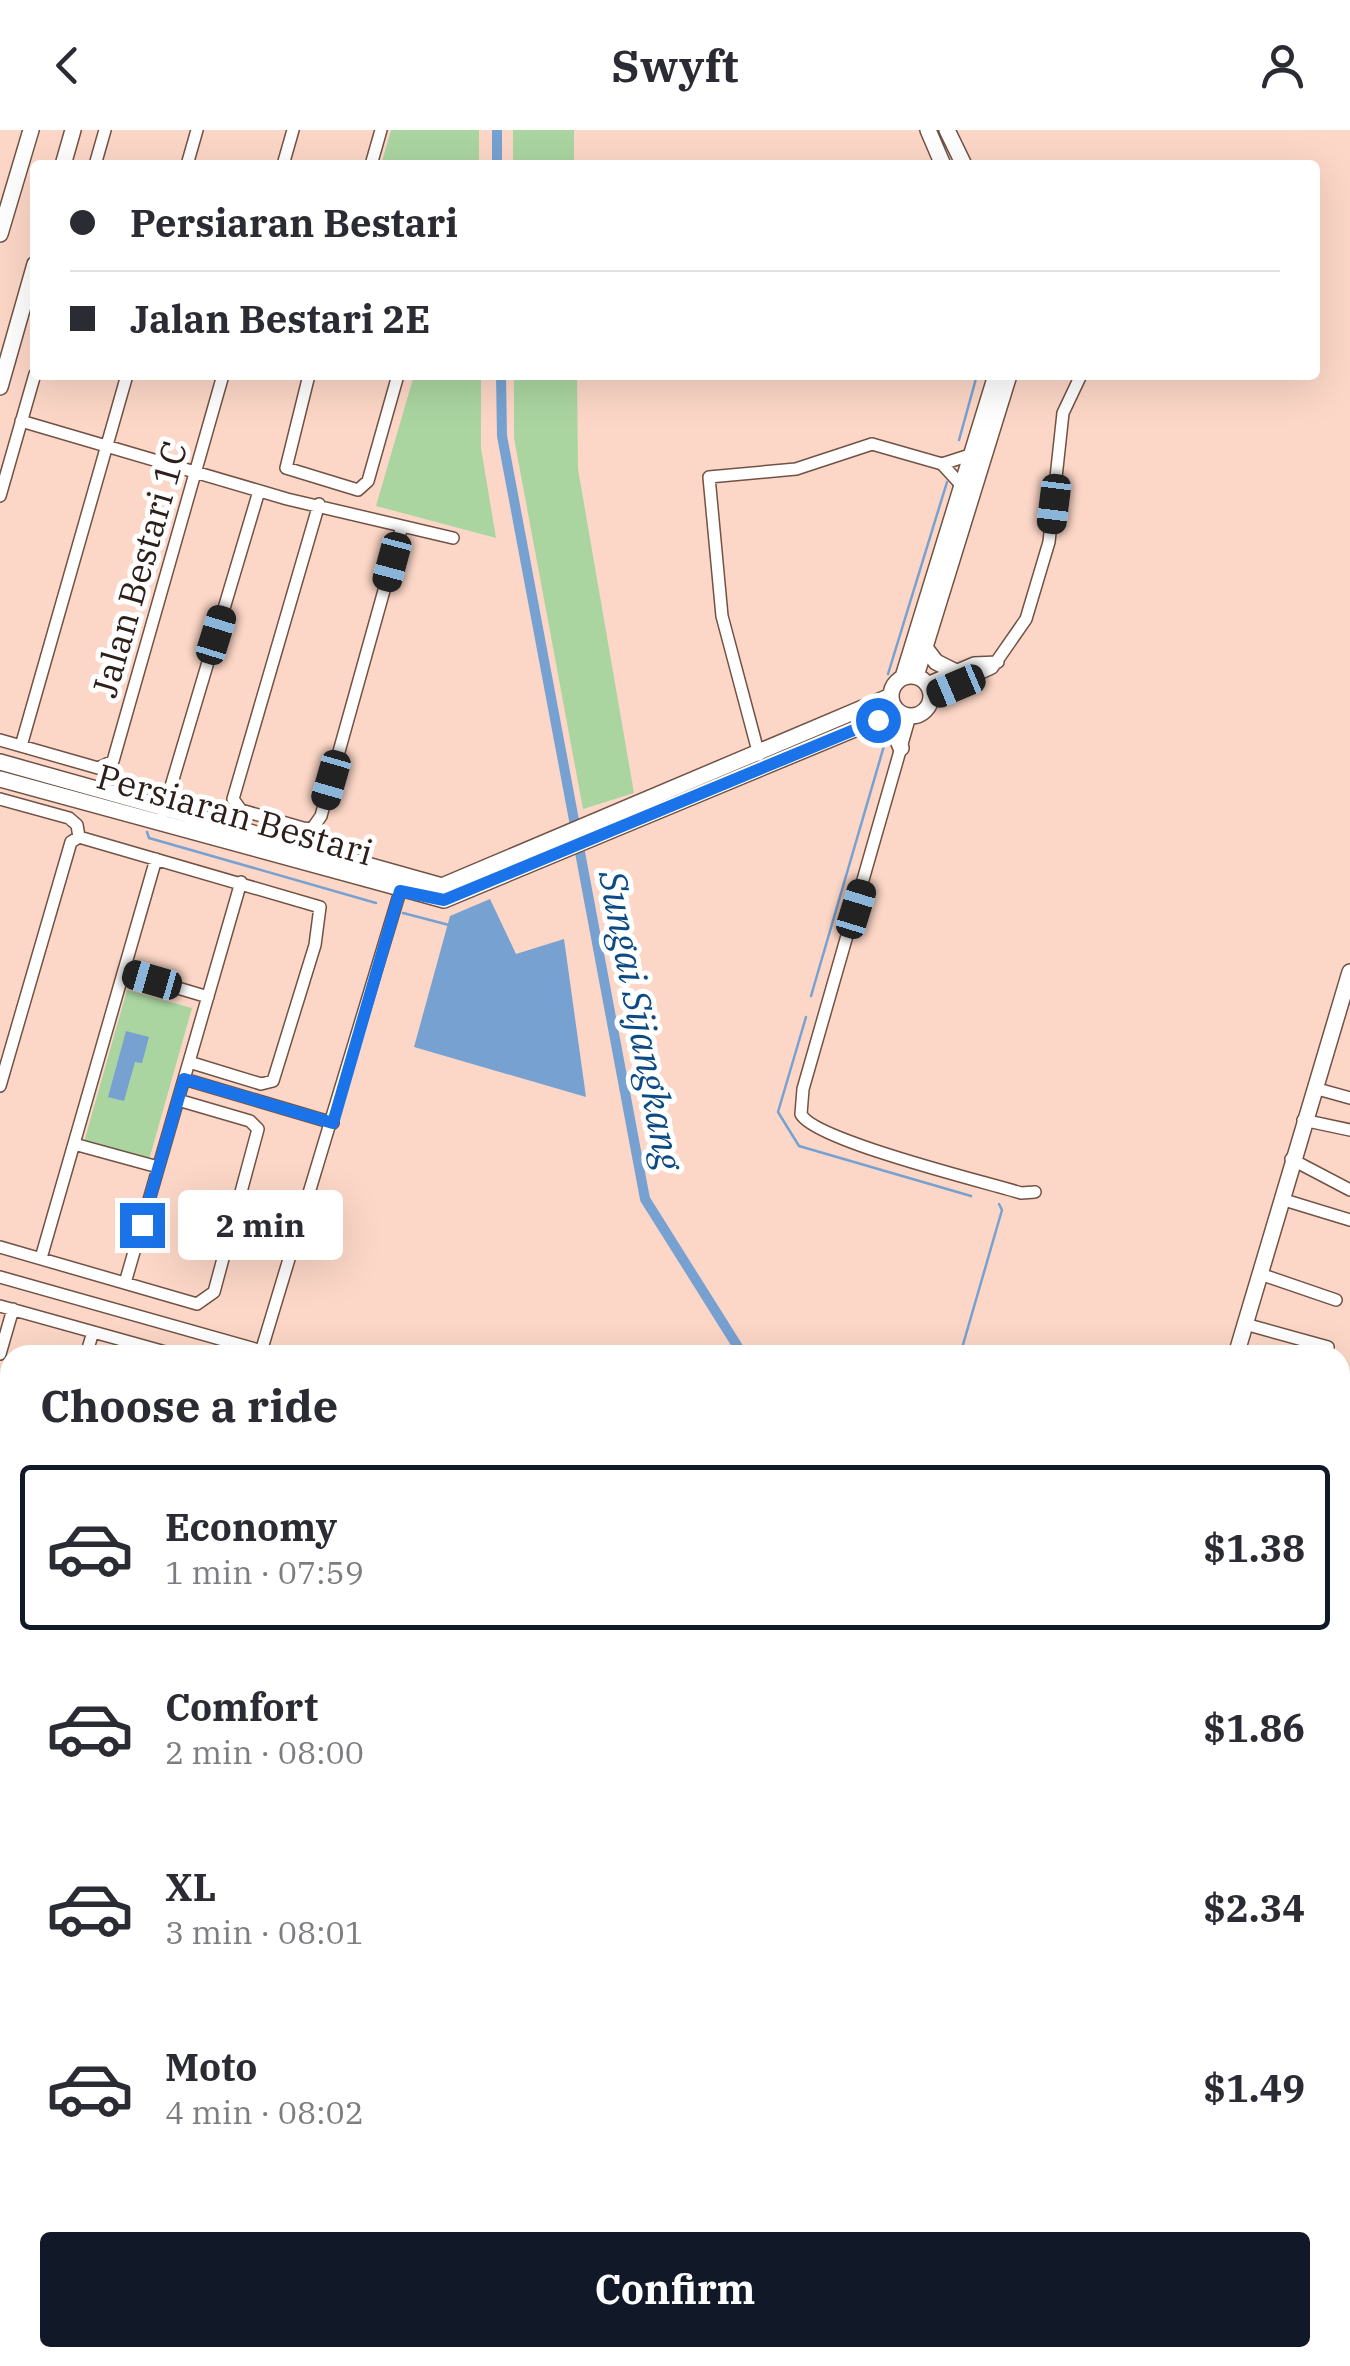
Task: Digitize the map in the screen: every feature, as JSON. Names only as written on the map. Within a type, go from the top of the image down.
[{"type":"street","points":[[0,234],[31,130]]},
{"type":"street","points":[[64,160],[73,130]]},
{"type":"street","points":[[96,160],[105,130]]},
{"type":"street","points":[[189,160],[198,130]]},
{"type":"street","points":[[284,160],[293,130]]},
{"type":"street","points":[[372,160],[381,130]]},
{"type":"street","points":[[928,130],[941,160]]},
{"type":"street","points":[[948,130],[962,160]]},
{"type":"street","points":[[0,387],[30,282]]},
{"type":"street","points":[[0,496],[33,380]]},
{"type":"street","points":[[0,740],[21,746],[126,380]]},
{"type":"street","name":"Jalan Bestari 1C","points":[[21,746],[98,768],[112,760],[222,380]]},
{"type":"street","points":[[308,380],[284,460],[286,468],[358,490],[368,480],[397,380]]},
{"type":"street","points":[[920,683],[963,486],[994,380]]},
{"type":"street","points":[[899,708],[928,708],[920,683],[926,649],[1007,380]]},
{"type":"street","points":[[1035,1192],[1022,1193],[884,1153],[816,1130],[800,1114],[803,1089],[900,748],[894,685],[986,673],[1015,641],[1041,578],[1059,468],[1063,414],[1080,380]]},
{"type":"street","points":[[22,421],[259,490],[454,538]]},
{"type":"street","points":[[759,755],[722,616],[709,477],[796,470],[872,444],[942,464],[963,486]]},
{"type":"street","points":[[942,464],[972,454]]},
{"type":"street","points":[[162,815],[259,490]]},
{"type":"street","points":[[319,504],[233,799],[241,810],[312,829],[320,816],[402,526]]},
{"type":"street","points":[[926,649],[936,662],[954,672]]},
{"type":"street","points":[[920,683],[980,661],[998,662]]},
{"type":"street","name":"Persiaran Bestari","points":[[596,830],[759,755],[899,708]]},
{"type":"street","name":"Persiaran Bestari","points":[[0,762],[162,815],[402,884],[442,886],[566,842],[878,720],[899,708]]},
{"type":"street","points":[[878,720],[894,731],[900,748]]},
{"type":"street","name":"Persiaran Bestari","points":[[0,779],[162,815]]},
{"type":"street","points":[[0,799],[69,818],[77,826],[79,837]]},
{"type":"street","points":[[0,1086],[71,842],[79,837],[312,902],[322,916],[272,1081],[261,1084],[189,1062]]},
{"type":"street","points":[[41,1258],[156,859]]},
{"type":"street","points":[[125,1282],[241,882]]},
{"type":"street","points":[[264,1345],[402,884]]},
{"type":"street","points":[[124,972],[208,997]]},
{"type":"street","points":[[1239,1345],[1303,1120],[1345,1015],[1350,972]]},
{"type":"street","points":[[0,1026],[16,1031]]},
{"type":"street","points":[[184,1079],[333,1123]]},
{"type":"street","points":[[1314,1088],[1350,1098]]},
{"type":"street","points":[[0,1246],[197,1304],[214,1292],[258,1129],[250,1121],[178,1100]]},
{"type":"street","points":[[1303,1120],[1350,1130]]},
{"type":"street","points":[[74,1144],[158,1167]]},
{"type":"street","points":[[1292,1159],[1350,1190]]},
{"type":"street","points":[[1282,1199],[1350,1220]]},
{"type":"street","points":[[1260,1274],[1336,1300]]},
{"type":"street","points":[[0,1277],[234,1345]]},
{"type":"street","points":[[1,1345],[6,1307],[134,1345]]},
{"type":"street","points":[[1245,1324],[1321,1345]]},
{"type":"street","points":[[89,1345],[93,1332]]},
{"type":"green space","points":[[391,130],[479,130],[479,160],[382,160]]},
{"type":"green space","points":[[513,130],[574,130],[574,160],[513,160]]},
{"type":"green space","points":[[413,380],[481,380],[481,448],[496,538],[376,506]]},
{"type":"green space","points":[[514,380],[577,380],[578,469],[634,793],[583,809],[514,438]]},
{"type":"green space","points":[[127,990],[192,1008],[149,1160],[84,1142]]},
{"type":"water","points":[[490,899],[516,954],[564,939],[586,1097],[414,1047],[450,916]]},
{"type":"water","points":[[126,1031],[149,1037],[142,1063],[135,1062],[124,1101],[108,1097]]},
{"type":"waterway","name":"Sungai Sijangkang","points":[[497,130],[497,160]]},
{"type":"waterway","name":"Sungai Sijangkang","points":[[501,380],[502,436],[645,1199],[737,1345]]},
{"type":"waterway","points":[[959,440],[976,380]]},
{"type":"waterway","points":[[888,674],[947,482]]},
{"type":"waterway","points":[[811,996],[886,739]]},
{"type":"waterway","points":[[147,832],[149,838],[376,903]]},
{"type":"waterway","points":[[403,913],[449,925]]},
{"type":"waterway","points":[[806,1017],[778,1112],[799,1146],[971,1196]]},
{"type":"waterway","points":[[963,1345],[1002,1210],[999,1204]]},
{"type":"route","points":[[142,1225],[184,1079],[333,1123],[400,891],[444,900],[878,720]]}]
